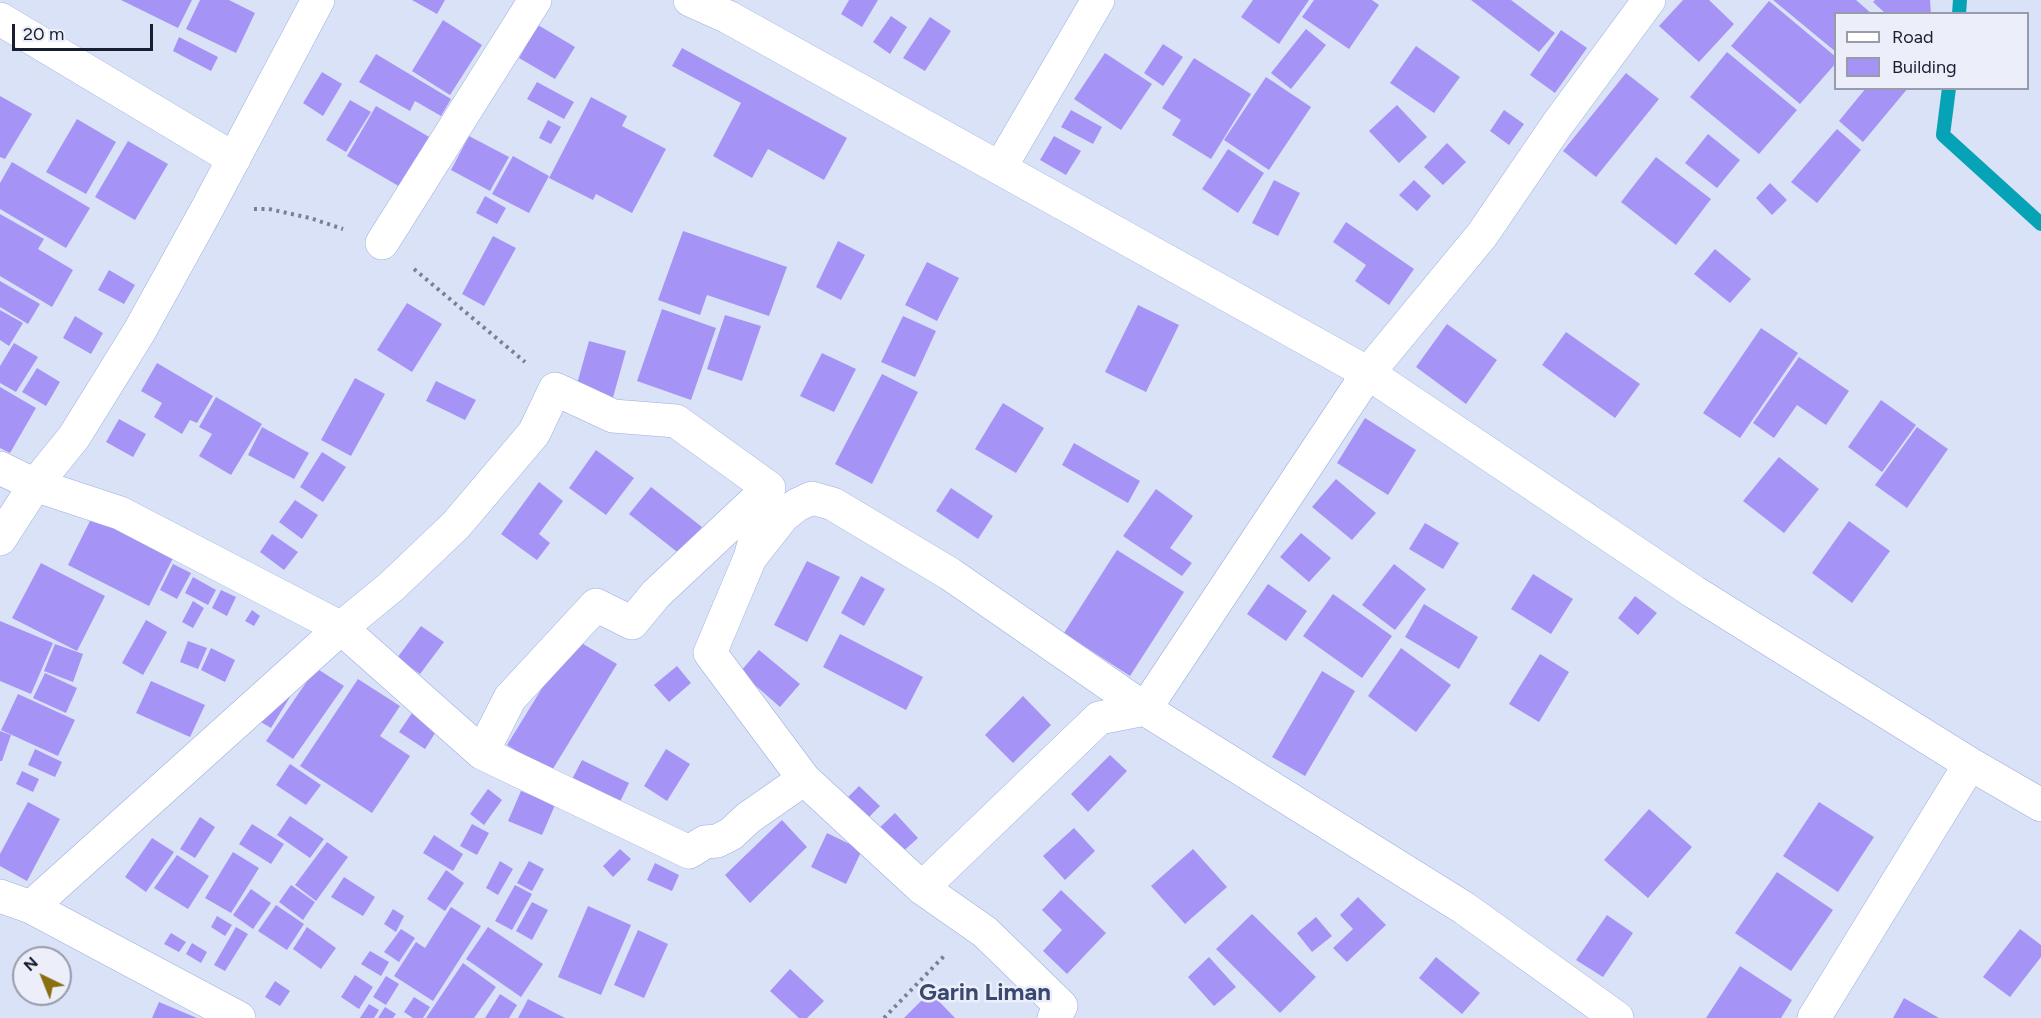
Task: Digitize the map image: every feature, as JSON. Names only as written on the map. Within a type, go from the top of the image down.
[{"type":"street","points":[[0,538],[35,485],[74,437],[139,332],[318,0]]},
{"type":"street","points":[[382,243],[535,0]]},
{"type":"street","points":[[690,0],[732,8],[1000,168],[1368,373],[1694,592],[1970,764],[2041,805]]},
{"type":"street","points":[[1000,168],[1098,0]]},
{"type":"street","points":[[922,888],[1099,718],[1145,709],[1368,373],[1482,235],[1557,125],[1649,0]]},
{"type":"street","points":[[0,19],[234,159]]},
{"type":"street","points":[[31,907],[341,628],[392,586],[456,525],[534,433],[555,389],[613,416],[676,422],[769,488]]},
{"type":"street","points":[[0,468],[35,485],[120,513],[341,628],[482,753],[689,852],[705,842],[717,841],[731,834],[748,818],[804,779]]},
{"type":"street","points":[[769,488],[750,558],[710,653],[804,779],[922,888],[985,932],[1063,1014]]},
{"type":"street","points":[[482,753],[510,698],[596,605],[632,623],[656,594],[769,488]]},
{"type":"street","points":[[750,558],[783,516],[797,505],[812,498],[833,504],[950,574],[1145,709],[1464,908],[1617,1018]]},
{"type":"street","points":[[1814,1018],[1970,764]]},
{"type":"street","points":[[0,896],[31,907],[239,1018]]},
{"type":"path","points":[[884,1018],[943,956],[985,932]]},
{"type":"building","points":[[121,0],[192,0],[178,28]]},
{"type":"building","points":[[200,0],[229,0],[255,13],[236,53],[186,29]]},
{"type":"building","points":[[412,0],[445,0],[437,14]]},
{"type":"building","points":[[849,0],[878,0],[862,27],[841,14]]},
{"type":"building","points":[[1253,0],[1309,0],[1279,44],[1241,17]]},
{"type":"building","points":[[1314,0],[1372,0],[1379,5],[1349,49],[1302,17]]},
{"type":"building","points":[[1471,0],[1511,0],[1555,33],[1539,52]]},
{"type":"building","points":[[1683,0],[1709,0],[1734,24],[1699,62],[1659,26]]},
{"type":"building","points":[[1773,0],[1856,0],[1870,12],[1834,12],[1834,50]]},
{"type":"building","points":[[1875,0],[1930,0],[1931,12],[1884,12],[1873,2]]},
{"type":"building","points":[[1769,1],[1834,55],[1834,65],[1800,104],[1731,46]]},
{"type":"building","points":[[891,16],[907,27],[890,54],[873,42]]},
{"type":"building","points":[[930,17],[951,31],[925,71],[903,58]]},
{"type":"building","points":[[443,20],[482,45],[450,95],[412,71]]},
{"type":"building","points":[[538,25],[575,47],[555,79],[519,58]]},
{"type":"building","points":[[1306,29],[1326,45],[1291,89],[1271,73]]},
{"type":"building","points":[[1561,30],[1587,48],[1555,93],[1530,75]]},
{"type":"building","points":[[179,37],[218,57],[211,71],[173,51]]},
{"type":"building","points":[[1163,44],[1183,57],[1163,86],[1144,73]]},
{"type":"building","points":[[1416,46],[1460,77],[1434,113],[1390,83]]},
{"type":"building","points":[[682,48],[847,138],[824,180],[768,149],[752,178],[713,156],[741,103],[672,66]]},
{"type":"building","points":[[1727,52],[1797,110],[1759,154],[1690,97]]},
{"type":"building","points":[[1105,53],[1152,84],[1121,130],[1074,99]]},
{"type":"building","points":[[376,54],[451,99],[441,116],[415,101],[410,111],[359,82]]},
{"type":"building","points":[[1194,58],[1251,94],[1211,159],[1172,135],[1181,120],[1162,108]]},
{"type":"building","points":[[322,72],[342,84],[323,116],[303,103]]},
{"type":"building","points":[[1626,73],[1659,99],[1596,177],[1563,151]]},
{"type":"building","points":[[1266,77],[1311,107],[1269,170],[1224,140]]},
{"type":"building","points":[[537,82],[574,102],[564,119],[527,99]]},
{"type":"building","points":[[1864,90],[1906,90],[1863,142],[1839,121]]},
{"type":"building","points":[[0,96],[32,114],[5,159],[0,157]]},
{"type":"building","points":[[591,97],[627,116],[622,126],[666,149],[632,213],[596,194],[593,200],[549,178]]},
{"type":"building","points":[[350,100],[371,112],[346,152],[326,140]]},
{"type":"building","points":[[1397,105],[1427,137],[1399,163],[1369,131]]},
{"type":"building","points":[[376,106],[431,138],[402,188],[347,156]]},
{"type":"building","points":[[1071,110],[1102,127],[1093,144],[1061,127]]},
{"type":"building","points":[[1504,110],[1524,124],[1509,145],[1490,131]]},
{"type":"building","points":[[77,119],[116,142],[86,194],[46,172]]},
{"type":"building","points":[[548,120],[561,127],[551,144],[539,138]]},
{"type":"building","points":[[1837,129],[1861,150],[1817,203],[1791,182]]},
{"type":"building","points":[[1708,134],[1740,160],[1717,188],[1685,163]]},
{"type":"building","points":[[469,136],[509,157],[490,191],[451,170]]},
{"type":"building","points":[[1054,136],[1081,151],[1066,175],[1040,160]]},
{"type":"building","points":[[128,141],[168,164],[135,220],[95,197]]},
{"type":"building","points":[[1447,143],[1466,162],[1443,185],[1424,167]]},
{"type":"building","points":[[1228,149],[1264,173],[1238,213],[1202,189]]},
{"type":"building","points":[[513,156],[549,176],[529,213],[492,194]]},
{"type":"building","points":[[1656,157],[1711,199],[1676,245],[1621,202]]},
{"type":"building","points":[[12,162],[90,208],[66,248],[0,209],[0,183]]},
{"type":"building","points":[[1274,180],[1300,193],[1278,236],[1252,223]]},
{"type":"building","points":[[1414,180],[1431,196],[1417,211],[1399,195]]},
{"type":"building","points":[[1770,183],[1787,200],[1772,215],[1756,198]]},
{"type":"building","points":[[485,196],[506,208],[497,224],[476,213]]},
{"type":"building","points":[[0,214],[44,239],[38,249],[73,270],[52,307],[0,276]]},
{"type":"building","points":[[1346,222],[1414,269],[1389,305],[1355,281],[1366,265],[1333,242]]},
{"type":"building","points":[[683,231],[787,267],[769,316],[707,295],[700,315],[658,300]]},
{"type":"building","points":[[493,236],[516,248],[484,306],[462,294]]},
{"type":"building","points":[[838,241],[865,255],[841,300],[816,287]]},
{"type":"building","points":[[1715,249],[1751,279],[1730,303],[1694,274]]},
{"type":"building","points":[[927,262],[959,278],[937,321],[905,305]]},
{"type":"building","points":[[109,270],[135,285],[124,304],[98,290]]},
{"type":"building","points":[[0,281],[40,304],[28,324],[0,307]]},
{"type":"building","points":[[407,303],[442,324],[412,372],[377,350]]},
{"type":"building","points":[[1138,305],[1179,325],[1146,392],[1105,372]]},
{"type":"building","points":[[662,309],[716,328],[691,400],[637,381]]},
{"type":"building","points":[[0,310],[23,323],[9,346],[0,340]]},
{"type":"building","points":[[725,315],[761,326],[742,381],[707,369]]},
{"type":"building","points":[[75,316],[103,333],[91,354],[63,338]]},
{"type":"building","points":[[903,316],[936,331],[915,377],[881,362]]},
{"type":"building","points":[[1447,324],[1497,360],[1466,404],[1416,367]]},
{"type":"building","points":[[1761,328],[1798,353],[1740,438],[1703,413]]},
{"type":"building","points":[[1566,332],[1640,384],[1615,418],[1542,365]]},
{"type":"building","points":[[589,341],[626,351],[612,401],[575,391]]},
{"type":"building","points":[[14,343],[38,357],[16,392],[0,383],[0,366]]},
{"type":"building","points":[[822,353],[856,369],[834,412],[800,396]]},
{"type":"building","points":[[1799,357],[1849,391],[1826,425],[1797,405],[1774,438],[1753,423]]},
{"type":"building","points":[[157,363],[213,396],[197,423],[190,420],[182,434],[154,417],[162,403],[141,391]]},
{"type":"building","points":[[37,368],[60,382],[46,406],[22,392]]},
{"type":"building","points":[[882,374],[918,392],[872,484],[835,464]]},
{"type":"building","points":[[355,378],[385,394],[351,456],[321,440]]},
{"type":"building","points":[[436,381],[476,400],[465,420],[426,401]]},
{"type":"building","points":[[0,387],[36,408],[10,453],[0,448]]},
{"type":"building","points":[[216,397],[262,424],[231,475],[199,456],[212,434],[199,427]]},
{"type":"building","points":[[1881,400],[1916,425],[1882,472],[1848,447]]},
{"type":"building","points":[[1003,403],[1044,428],[1016,473],[975,449]]},
{"type":"building","points":[[1365,418],[1416,450],[1388,495],[1337,463]]},
{"type":"building","points":[[119,419],[146,434],[133,457],[106,442]]},
{"type":"building","points":[[262,427],[309,453],[294,479],[248,455]]},
{"type":"building","points":[[1917,427],[1948,449],[1907,508],[1875,485]]},
{"type":"building","points":[[1074,443],[1140,481],[1128,503],[1062,465]]},
{"type":"building","points":[[596,450],[634,478],[606,515],[569,488]]},
{"type":"building","points":[[322,452],[346,467],[323,502],[300,487]]},
{"type":"building","points":[[1779,457],[1819,489],[1784,533],[1743,501]]},
{"type":"building","points":[[1336,479],[1376,513],[1352,540],[1312,507]]},
{"type":"building","points":[[539,482],[563,501],[539,534],[550,543],[537,560],[501,534]]},
{"type":"building","points":[[651,487],[702,527],[681,555],[629,514]]},
{"type":"building","points":[[951,488],[993,516],[978,539],[936,511]]},
{"type":"building","points":[[1156,489],[1193,516],[1170,548],[1192,563],[1182,576],[1123,536]]},
{"type":"building","points":[[295,500],[318,515],[302,539],[279,522]]},
{"type":"building","points":[[93,515],[174,556],[149,606],[68,565]]},
{"type":"building","points":[[1849,521],[1890,551],[1852,603],[1812,573]]},
{"type":"building","points":[[1425,523],[1459,543],[1443,569],[1409,549]]},
{"type":"building","points":[[1301,533],[1331,558],[1309,582],[1280,557]]},
{"type":"building","points":[[272,534],[298,552],[284,570],[260,552]]},
{"type":"building","points":[[1117,550],[1184,592],[1130,676],[1064,633]]},
{"type":"building","points":[[807,561],[840,577],[807,642],[774,625]]},
{"type":"building","points":[[41,563],[105,596],[77,651],[12,618]]},
{"type":"building","points":[[173,564],[191,573],[177,599],[160,590]]},
{"type":"building","points":[[1394,564],[1426,589],[1395,630],[1362,605]]},
{"type":"building","points":[[1533,574],[1573,599],[1551,634],[1511,609]]},
{"type":"building","points":[[861,576],[885,589],[864,626],[841,613]]},
{"type":"building","points":[[193,577],[216,590],[208,605],[185,593]]},
{"type":"building","points":[[1268,584],[1307,611],[1286,641],[1247,614]]},
{"type":"building","points":[[221,590],[236,597],[227,616],[212,608]]},
{"type":"building","points":[[1333,594],[1392,636],[1362,678],[1303,636]]},
{"type":"building","points":[[1635,596],[1657,613],[1638,635],[1618,618]]},
{"type":"building","points":[[193,601],[204,608],[193,628],[182,622]]},
{"type":"building","points":[[1424,604],[1478,637],[1459,669],[1405,637]]},
{"type":"building","points":[[252,610],[260,616],[254,626],[245,621]]},
{"type":"building","points":[[146,620],[167,632],[143,675],[122,663]]},
{"type":"building","points":[[0,621],[53,643],[31,694],[0,681]]},
{"type":"building","points":[[421,626],[444,642],[420,674],[397,658]]},
{"type":"building","points":[[840,634],[923,677],[906,710],[823,667]]},
{"type":"building","points":[[573,638],[617,664],[551,772],[507,745]]},
{"type":"building","points":[[188,641],[207,648],[198,669],[180,662]]},
{"type":"building","points":[[55,644],[83,654],[73,682],[44,671]]},
{"type":"building","points":[[211,648],[235,660],[225,682],[201,670]]},
{"type":"building","points":[[1401,648],[1451,685],[1416,732],[1368,696]]},
{"type":"building","points":[[759,650],[800,684],[780,707],[740,672]]},
{"type":"building","points":[[1540,654],[1569,672],[1539,722],[1509,704]]},
{"type":"building","points":[[677,666],[691,683],[669,702],[654,685]]},
{"type":"building","points":[[316,668],[344,686],[293,759],[266,741]]},
{"type":"building","points":[[1322,671],[1355,691],[1305,776],[1272,757]]},
{"type":"building","points":[[45,673],[77,688],[66,713],[33,698]]},
{"type":"building","points":[[358,679],[400,706],[380,736],[410,756],[372,813],[300,766]]},
{"type":"building","points":[[151,681],[205,705],[190,737],[136,713]]},
{"type":"building","points":[[279,690],[290,697],[271,728],[259,721]]},
{"type":"building","points":[[18,694],[75,720],[58,756],[1,730]]},
{"type":"building","points":[[1023,696],[1051,725],[1013,763],[985,735]]},
{"type":"building","points":[[412,713],[437,730],[425,749],[399,732]]},
{"type":"building","points":[[0,731],[11,735],[2,761],[0,761]]},
{"type":"building","points":[[35,749],[62,762],[55,777],[28,765]]},
{"type":"building","points":[[666,749],[690,764],[667,801],[644,786]]},
{"type":"building","points":[[1110,755],[1127,771],[1088,812],[1071,794]]},
{"type":"building","points":[[582,760],[629,783],[617,808],[569,785]]},
{"type":"building","points":[[290,764],[321,785],[306,805],[276,785]]},
{"type":"building","points":[[22,771],[39,779],[33,792],[16,784]]},
{"type":"building","points":[[859,786],[880,806],[864,822],[844,801]]},
{"type":"building","points":[[488,789],[502,800],[484,825],[470,814]]},
{"type":"building","points":[[521,791],[555,805],[542,835],[508,821]]},
{"type":"building","points":[[28,802],[60,819],[27,881],[0,866],[0,854]]},
{"type":"building","points":[[1819,802],[1874,837],[1838,892],[1783,856]]},
{"type":"building","points":[[1649,809],[1692,847],[1648,898],[1604,860]]},
{"type":"building","points":[[895,813],[918,838],[899,855],[876,831]]},
{"type":"building","points":[[290,816],[324,839],[310,858],[277,835]]},
{"type":"building","points":[[200,817],[215,827],[195,858],[180,849]]},
{"type":"building","points":[[782,820],[807,847],[750,903],[725,875]]},
{"type":"building","points":[[252,824],[284,844],[271,864],[239,844]]},
{"type":"building","points":[[472,824],[489,833],[477,855],[460,846]]},
{"type":"building","points":[[1074,828],[1095,851],[1065,880],[1043,856]]},
{"type":"building","points":[[827,833],[862,850],[846,884],[811,867]]},
{"type":"building","points":[[434,835],[463,854],[453,871],[423,853]]},
{"type":"building","points":[[152,838],[174,852],[146,892],[125,877]]},
{"type":"building","points":[[327,842],[348,857],[316,901],[295,885]]},
{"type":"building","points":[[620,849],[631,859],[613,877],[603,866]]},
{"type":"building","points":[[1193,849],[1227,887],[1185,924],[1151,886]]},
{"type":"building","points":[[233,852],[259,868],[231,913],[205,898]]},
{"type":"building","points":[[177,855],[209,876],[188,909],[154,888]]},
{"type":"building","points":[[500,861],[513,869],[498,895],[486,888]]},
{"type":"building","points":[[529,861],[544,869],[532,891],[517,883]]},
{"type":"building","points":[[655,863],[679,875],[672,891],[647,880]]},
{"type":"building","points":[[446,870],[464,883],[445,911],[427,899]]},
{"type":"building","points":[[1777,872],[1833,910],[1791,971],[1735,933]]},
{"type":"building","points":[[344,877],[375,897],[363,916],[331,897]]},
{"type":"building","points":[[291,885],[315,902],[303,920],[279,902]]},
{"type":"building","points":[[515,885],[532,894],[512,930],[495,921]]},
{"type":"building","points":[[251,889],[271,903],[253,929],[233,915]]},
{"type":"building","points":[[1061,890],[1106,933],[1067,974],[1043,951],[1062,930],[1042,910]]},
{"type":"building","points":[[1358,897],[1386,925],[1347,962],[1333,948],[1353,929],[1340,915]]},
{"type":"building","points":[[532,902],[548,910],[532,940],[516,931]]},
{"type":"building","points":[[276,905],[304,924],[287,950],[258,931]]},
{"type":"building","points":[[588,906],[631,925],[601,995],[558,977]]},
{"type":"building","points":[[451,907],[481,926],[433,1001],[394,976],[416,942],[425,948]]},
{"type":"building","points":[[393,909],[404,916],[396,932],[384,924]]},
{"type":"building","points":[[1252,914],[1316,977],[1280,1013],[1216,949]]},
{"type":"building","points":[[1607,915],[1633,933],[1603,977],[1576,960]]},
{"type":"building","points":[[217,916],[232,925],[225,936],[211,927]]},
{"type":"building","points":[[1316,917],[1332,936],[1312,952],[1297,933]]},
{"type":"building","points":[[236,927],[248,934],[225,971],[214,965]]},
{"type":"building","points":[[307,927],[336,948],[321,969],[293,949]]},
{"type":"building","points":[[488,927],[543,964],[521,997],[466,959]]},
{"type":"building","points":[[401,929],[415,938],[399,962],[384,952]]},
{"type":"building","points":[[2020,929],[2041,945],[2041,957],[2010,997],[1983,977]]},
{"type":"building","points":[[638,930],[668,944],[644,998],[614,985]]},
{"type":"building","points":[[171,933],[186,942],[179,952],[164,944]]},
{"type":"building","points":[[192,943],[207,952],[201,963],[186,954]]},
{"type":"building","points":[[370,951],[389,962],[381,976],[361,964]]},
{"type":"building","points":[[1209,957],[1236,987],[1214,1006],[1188,977]]},
{"type":"building","points":[[1436,957],[1480,993],[1462,1014],[1419,978]]},
{"type":"building","points":[[463,963],[496,987],[474,1018],[426,1018]]},
{"type":"building","points":[[1740,966],[1792,1000],[1781,1018],[1706,1018]]},
{"type":"building","points":[[790,969],[824,1001],[807,1018],[799,1018],[770,991]]},
{"type":"building","points":[[355,975],[373,987],[359,1009],[341,997]]},
{"type":"building","points":[[386,976],[399,984],[386,1005],[373,997]]},
{"type":"building","points":[[275,981],[290,991],[280,1006],[265,997]]},
{"type":"building","points":[[930,992],[955,1018],[904,1018]]},
{"type":"building","points":[[500,994],[517,1005],[509,1018],[485,1018]]},
{"type":"building","points":[[414,997],[430,1007],[423,1018],[413,1018],[404,1012]]},
{"type":"building","points":[[1904,998],[1939,1018],[1893,1018]]},
{"type":"building","points":[[528,999],[565,1018],[518,1018]]},
{"type":"building","points":[[159,1002],[197,1018],[152,1018]]},
{"type":"building","points":[[369,1004],[379,1010],[374,1018],[360,1018]]},
{"type":"building","points":[[385,1007],[396,1014],[393,1018],[378,1018]]},
{"type":"waterway","points":[[1959,12],[1960,0]]},
{"type":"waterway","points":[[1949,90],[1943,135],[2041,224]]},
{"type":"district","name":"Garin Liman","points":[[985,993]]}]
